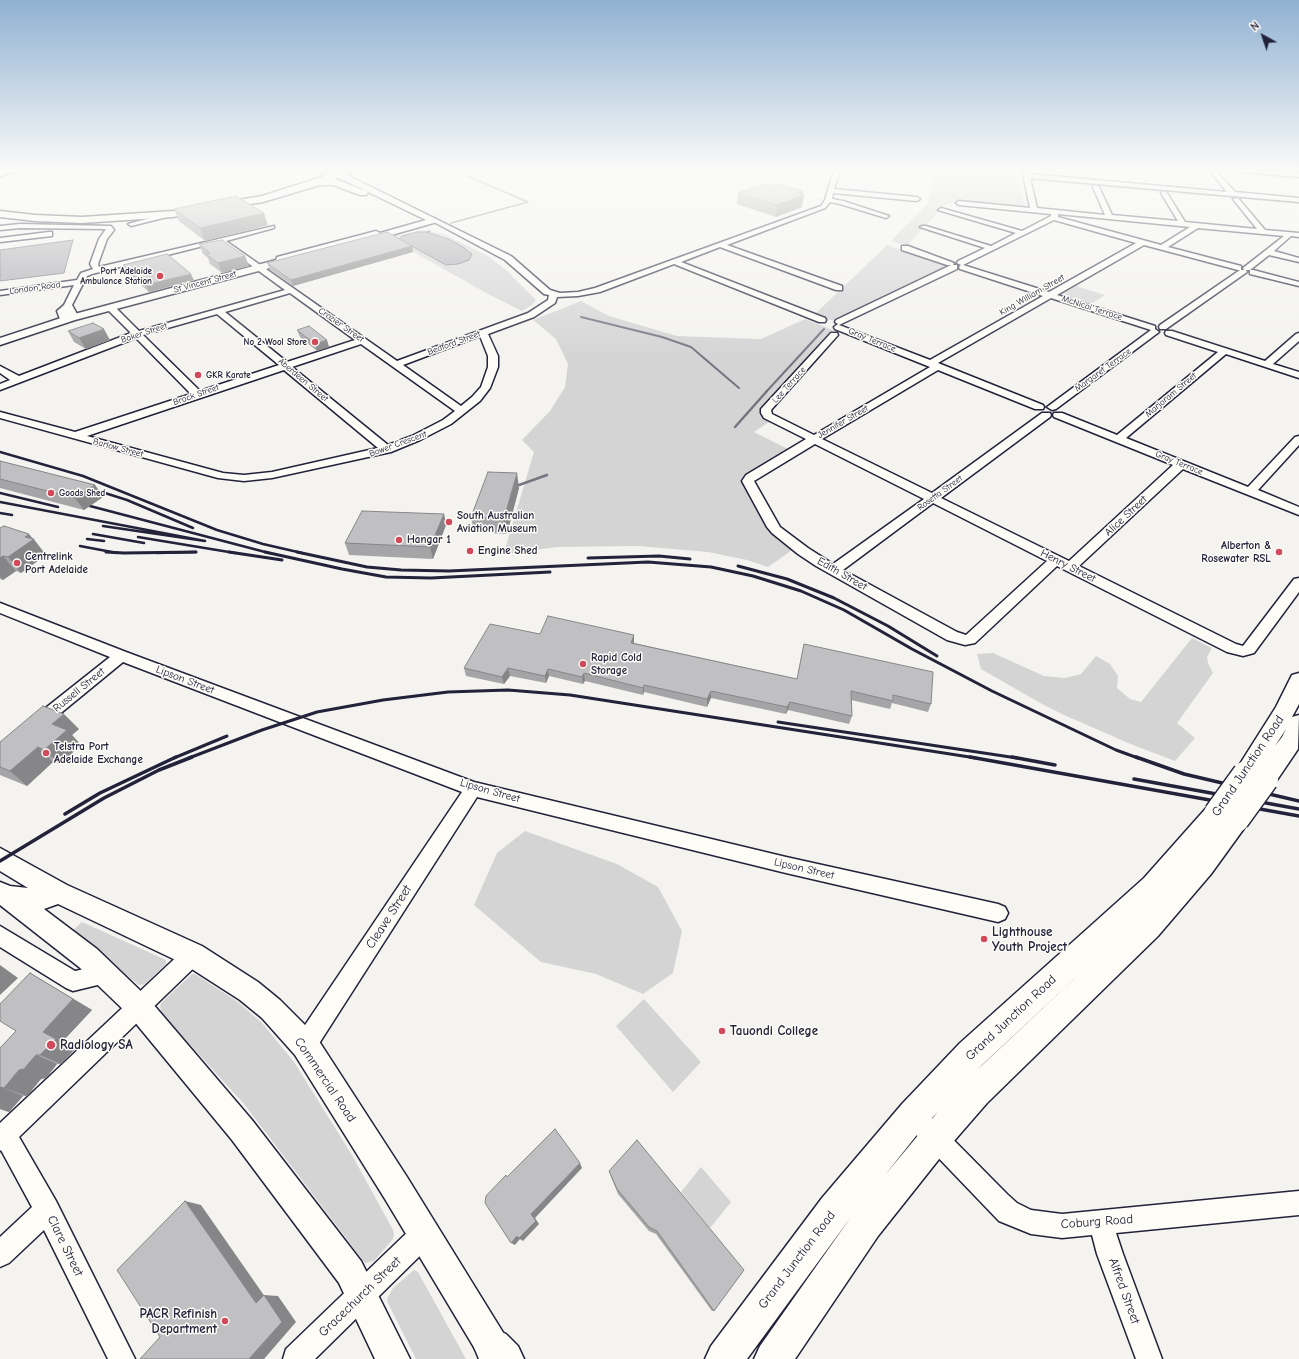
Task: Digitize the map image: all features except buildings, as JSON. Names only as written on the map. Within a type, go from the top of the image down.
[{"type":"highway","name":"Grand Junction Road","points":[[1256,777],[1299,681]]},
{"type":"highway","name":"Grand Junction Road","points":[[773,1359],[866,1224],[924,1126],[971,1054],[1227,817],[1256,777],[1290,743],[1299,724]]},
{"type":"highway","name":"Grand Junction Road","points":[[724,1359],[834,1210],[924,1126]]},
{"type":"main road","name":"St Vincent Street","points":[[0,342],[69,313],[111,308],[381,233]]},
{"type":"main road","name":"St Vincent Street","points":[[0,339],[69,313],[258,267]]},
{"type":"main road","name":"Commercial Road","points":[[5,862],[59,893],[193,954],[249,991],[271,1010],[304,1045],[499,1355]]},
{"type":"main road","points":[[3,898],[5,862]]},
{"type":"main road","points":[[3,898],[41,899],[59,893]]},
{"type":"main road","points":[[3,898],[107,974],[138,1006],[242,1130],[350,1272],[393,1359]]},
{"type":"street","points":[[0,240],[53,233]]},
{"type":"street","points":[[97,270],[94,264],[103,239],[107,233]]},
{"type":"street","points":[[69,313],[69,294],[84,275],[97,270],[246,233]]},
{"type":"street","points":[[451,233],[504,262],[551,298],[570,300],[752,233]]},
{"type":"street","points":[[455,233],[508,258],[551,298]]},
{"type":"street","points":[[942,233],[991,248]]},
{"type":"street","name":"Lee Terrace","points":[[813,440],[775,421],[766,413],[766,409],[832,327],[1021,233]]},
{"type":"street","points":[[1114,233],[1299,284]]},
{"type":"street","points":[[1162,247],[1186,233]]},
{"type":"street","name":"Margaret Terrace","points":[[1049,411],[1245,270],[1288,237],[1286,233]]},
{"type":"street","points":[[1289,233],[1299,235]]},
{"type":"street","name":"Crozier Street","points":[[220,240],[462,411]]},
{"type":"street","name":"King William Street","points":[[934,365],[1143,242]]},
{"type":"street","points":[[721,245],[839,288]]},
{"type":"street","name":"McNicol Terrace","points":[[905,248],[1299,375]]},
{"type":"street","points":[[1268,252],[1299,260]]},
{"type":"street","name":"Gray Terrace","points":[[675,262],[832,327],[848,331],[934,365],[1299,512]]},
{"type":"street","points":[[0,293],[80,282]]},
{"type":"street","name":"Baker Street","points":[[0,387],[137,334],[292,290]]},
{"type":"street","name":"Bedford Street","points":[[396,364],[539,311],[551,298]]},
{"type":"street","points":[[111,308],[198,394]]},
{"type":"street","name":"Aberdeen Street","points":[[219,311],[387,450]]},
{"type":"street","name":"Bower Crescent","points":[[237,478],[252,478],[281,474],[387,450],[434,430],[462,411],[485,388],[493,367],[492,352],[483,332]]},
{"type":"street","points":[[1267,364],[1299,336]]},
{"type":"street","name":"Brock Street","points":[[75,436],[363,340]]},
{"type":"street","name":"Marjoram Street","points":[[1118,439],[1224,351]]},
{"type":"street","name":"Jennifer Street","points":[[750,477],[934,365]]},
{"type":"street","points":[[0,369],[18,380]]},
{"type":"street","name":"Rosetta Street","points":[[834,570],[1049,411]]},
{"type":"street","name":"Barlow Street","points":[[0,415],[222,476],[237,478]]},
{"type":"street","points":[[1250,492],[1299,439]]},
{"type":"street","name":"Henry Street","points":[[813,440],[1232,648],[1242,651],[1249,649],[1299,582]]},
{"type":"street","name":"Alice Street","points":[[1070,568],[1181,464]]},
{"type":"street","name":"Edith Street","points":[[750,477],[748,481],[771,524],[776,530],[803,551],[952,636],[965,640],[970,639],[1055,560]]},
{"type":"street","name":"Lipson Street","points":[[0,608],[121,656],[474,789],[779,864],[998,913]]},
{"type":"street","name":"Russell Street","points":[[31,730],[121,656]]},
{"type":"street","name":"Cleave Street","points":[[304,1045],[474,789]]},
{"type":"street","points":[[0,936],[73,981],[107,974]]},
{"type":"street","points":[[3,1137],[193,954]]},
{"type":"street","name":"Coburg Road","points":[[924,1126],[1008,1212],[1031,1222],[1062,1226],[1299,1203]]},
{"type":"street","name":"Clare Street","points":[[3,1137],[47,1210],[122,1359]]},
{"type":"street","points":[[0,1254],[47,1210]]},
{"type":"street","name":"Alfred Street","points":[[1101,1222],[1110,1254],[1149,1359]]},
{"type":"street","name":"Gracechurch Street","points":[[296,1359],[424,1234]]},
{"type":"shaded area","points":[[407,233],[444,234],[488,256],[506,270],[536,300],[532,305],[522,311],[490,295],[388,238]]},
{"type":"shaded area","points":[[412,233],[431,233],[450,240],[472,254],[469,260],[458,264],[446,265],[399,239],[402,236]]},
{"type":"shaded area","points":[[898,233],[919,233],[907,246],[891,241]]},
{"type":"shaded area","points":[[73,240],[64,273],[0,281],[0,250]]},
{"type":"shaded area","points":[[887,245],[945,264],[946,267],[840,321],[823,319],[815,314]]},
{"type":"shaded area","points":[[1076,286],[1105,295],[1091,304],[1061,295]]},
{"type":"shaded area","points":[[581,301],[609,316],[677,336],[761,339],[805,319],[833,330],[759,414],[769,422],[754,432],[790,450],[743,477],[795,548],[768,567],[747,560],[708,552],[638,546],[557,547],[506,554],[505,549],[534,452],[522,440],[550,411],[565,387],[568,364],[556,339],[533,320]]},
{"type":"shaded area","points":[[1192,638],[1212,648],[1207,657],[1213,673],[1177,723],[1195,738],[1175,761],[1133,745],[1042,704],[981,669],[977,654],[993,653],[1044,676],[1065,678],[1081,674],[1096,656],[1110,664],[1118,676],[1117,688],[1130,699],[1141,702]]},
{"type":"shaded area","points":[[525,831],[617,864],[658,887],[682,931],[673,973],[643,994],[596,974],[541,962],[474,905],[497,853]]},
{"type":"shaded area","points":[[82,922],[166,960],[166,964],[145,984],[139,985],[71,932]]},
{"type":"shaded area","points":[[192,974],[195,974],[238,1002],[262,1023],[294,1062],[352,1155],[393,1230],[393,1239],[374,1261],[365,1263],[244,1104],[162,1014],[160,1006],[162,1002]]},
{"type":"shaded area","points":[[644,999],[701,1062],[673,1092],[616,1026]]},
{"type":"shaded area","points":[[701,1167],[731,1202],[710,1228],[681,1192]]},
{"type":"shaded area","points":[[414,1270],[418,1272],[466,1359],[416,1359],[387,1299],[393,1288]]},
{"type":"waterway","points":[[581,317],[662,337],[691,347],[739,388]]},
{"type":"waterway","points":[[766,392],[824,329]]},
{"type":"waterway","points":[[735,427],[767,391]]},
{"type":"waterway","points":[[519,485],[547,475]]},
{"type":"railway","points":[[0,452],[83,476],[217,530],[263,544],[302,553]]},
{"type":"railway","points":[[86,487],[127,500],[193,528]]},
{"type":"railway","points":[[0,493],[58,507]]},
{"type":"railway","points":[[0,502],[205,541],[103,526]]},
{"type":"railway","points":[[90,506],[266,552]]},
{"type":"railway","points":[[0,513],[12,515]]},
{"type":"railway","points":[[93,534],[144,543]]},
{"type":"railway","points":[[138,537],[235,553]]},
{"type":"railway","points":[[87,539],[104,541]]},
{"type":"railway","points":[[80,546],[114,552]]},
{"type":"railway","points":[[106,552],[114,552]]},
{"type":"railway","points":[[114,552],[196,552],[157,553]]},
{"type":"railway","points":[[229,552],[282,560]]},
{"type":"railway","points":[[266,552],[386,577],[431,578],[550,572]]},
{"type":"railway","points":[[297,552],[367,567],[401,570],[449,571],[648,562],[711,567],[753,576],[801,591],[844,610],[912,649],[992,691],[1116,750],[1138,758]]},
{"type":"railway","points":[[588,558],[659,556],[690,559]]},
{"type":"railway","points":[[738,566],[787,579],[834,598],[888,626],[937,656]]},
{"type":"railway","points":[[189,758],[262,730],[317,712],[383,700],[448,692],[508,690],[570,695],[973,758]]},
{"type":"railway","points":[[778,722],[1017,758]]},
{"type":"railway","points":[[174,758],[227,736]]},
{"type":"railway","points":[[65,814],[100,793],[176,757]]},
{"type":"railway","points":[[0,861],[104,798],[159,770],[192,757]]},
{"type":"railway","points":[[1012,757],[1055,765]]},
{"type":"railway","points":[[1136,757],[1184,774],[1299,801]]},
{"type":"railway","points":[[973,758],[1299,816]]},
{"type":"railway","points":[[1134,779],[1299,809]]},
{"type":"place","name":"Port Adelaide Ambulance Station","points":[[160,276]]},
{"type":"place","name":"No 2 Wool Store","points":[[315,342]]},
{"type":"place","name":"GKR Karate","points":[[198,375]]},
{"type":"place","name":"Goods Shed","points":[[51,493]]},
{"type":"place","name":"South Australian Aviation Museum","points":[[449,522]]},
{"type":"place","name":"Hangar 1","points":[[399,540]]},
{"type":"place","name":"Engine Shed","points":[[470,551]]},
{"type":"place","name":"Alberton & Rosewater RSL","points":[[1279,552]]},
{"type":"place","name":"Centrelink Port Adelaide","points":[[17,563]]},
{"type":"place","name":"Rapid Cold Storage","points":[[583,664]]},
{"type":"place","name":"Telstra Port Adelaide Exchange","points":[[46,753]]},
{"type":"place","name":"Lighthouse Youth Project","points":[[984,939]]},
{"type":"place","name":"Tauondi College","points":[[722,1031]]},
{"type":"place","name":"Radiology SA","points":[[51,1045]]},
{"type":"place","name":"PACR Refinish Department","points":[[225,1321]]}]
